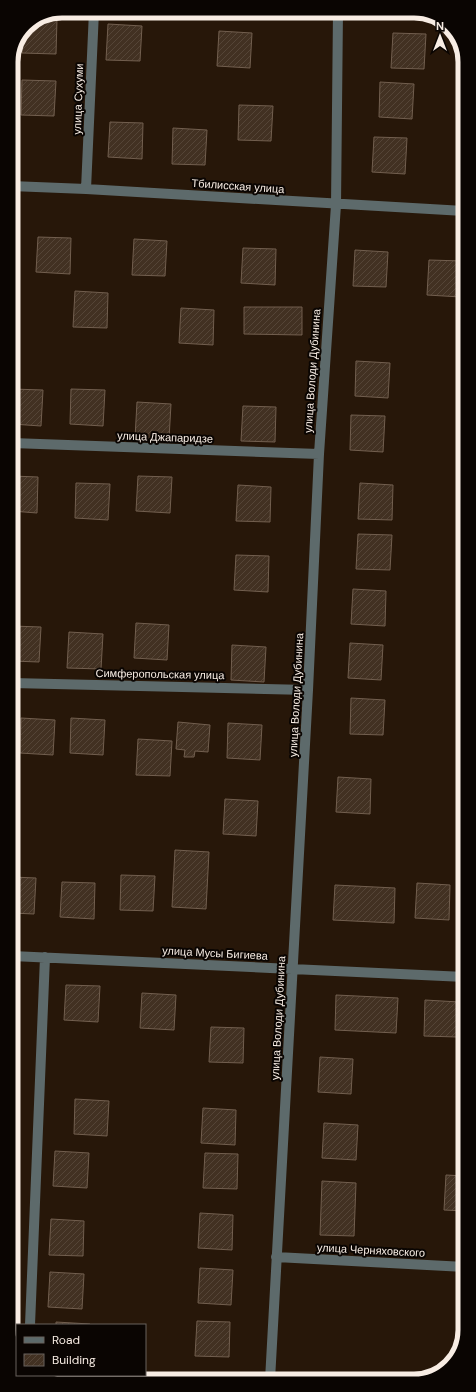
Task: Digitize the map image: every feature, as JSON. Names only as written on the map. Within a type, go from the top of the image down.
[{"type":"street","name":"улица Сухуми","points":[[86,189],[94,18]]},
{"type":"street","name":"улица Володи Дубинина","points":[[270,1374],[308,690],[318,454],[336,205],[338,18]]},
{"type":"street","name":"Тбилисская улица","points":[[18,186],[458,211]]},
{"type":"street","name":"улица Джапаридзе","points":[[18,443],[318,454]]},
{"type":"street","name":"Симферопольская улица","points":[[18,683],[308,690]]},
{"type":"street","name":"улица Мусы Бигиева","points":[[18,956],[458,977]]},
{"type":"street","points":[[30,1324],[45,957]]},
{"type":"street","name":"улица Черняховского","points":[[276,1257],[458,1267]]},
{"type":"building","points":[[57,19],[56,54],[22,53],[23,42],[31,31],[45,21]]},
{"type":"building","points":[[108,24],[142,26],[140,61],[106,60]]},
{"type":"building","points":[[219,31],[252,33],[250,68],[217,66]]},
{"type":"building","points":[[393,33],[426,34],[424,69],[391,68]]},
{"type":"building","points":[[22,80],[56,81],[54,116],[21,115]]},
{"type":"building","points":[[380,82],[414,84],[412,119],[379,117]]},
{"type":"building","points":[[239,105],[273,106],[271,141],[238,140]]},
{"type":"building","points":[[110,122],[143,123],[142,159],[108,157]]},
{"type":"building","points":[[173,128],[207,130],[205,165],[172,164]]},
{"type":"building","points":[[374,137],[407,138],[405,174],[372,172]]},
{"type":"building","points":[[38,237],[71,238],[70,274],[36,272]]},
{"type":"building","points":[[134,239],[167,241],[165,276],[132,275]]},
{"type":"building","points":[[243,248],[276,249],[275,285],[241,283]]},
{"type":"building","points":[[355,250],[388,252],[386,287],[353,286]]},
{"type":"building","points":[[429,260],[458,261],[458,297],[427,295]]},
{"type":"building","points":[[75,291],[108,293],[107,328],[73,327]]},
{"type":"building","points":[[244,307],[302,307],[302,335],[244,334]]},
{"type":"building","points":[[181,308],[214,310],[213,345],[179,343]]},
{"type":"building","points":[[356,361],[390,363],[388,398],[355,396]]},
{"type":"building","points":[[18,389],[43,390],[41,426],[18,424]]},
{"type":"building","points":[[71,389],[105,390],[103,426],[70,424]]},
{"type":"building","points":[[137,402],[171,404],[169,439],[135,438]]},
{"type":"building","points":[[243,406],[276,407],[275,442],[241,441]]},
{"type":"building","points":[[351,415],[385,416],[383,452],[350,450]]},
{"type":"building","points":[[18,476],[38,477],[37,513],[18,511]]},
{"type":"building","points":[[138,476],[172,477],[170,513],[136,511]]},
{"type":"building","points":[[76,483],[110,484],[108,520],[75,518]]},
{"type":"building","points":[[360,483],[393,485],[392,520],[358,519]]},
{"type":"building","points":[[238,485],[271,487],[270,522],[236,521]]},
{"type":"building","points":[[358,534],[392,535],[390,570],[356,569]]},
{"type":"building","points":[[236,555],[269,556],[268,592],[234,590]]},
{"type":"building","points":[[353,589],[386,591],[385,626],[351,624]]},
{"type":"building","points":[[136,623],[169,625],[167,660],[134,658]]},
{"type":"building","points":[[18,626],[41,627],[39,662],[18,661]]},
{"type":"building","points":[[69,632],[103,634],[101,669],[67,668]]},
{"type":"building","points":[[350,643],[383,645],[381,680],[348,678]]},
{"type":"building","points":[[232,645],[266,647],[264,682],[231,680]]},
{"type":"building","points":[[351,698],[385,700],[383,735],[350,734]]},
{"type":"building","points":[[21,718],[55,720],[53,755],[20,753]]},
{"type":"building","points":[[71,718],[105,720],[103,755],[70,753]]},
{"type":"building","points":[[178,722],[210,725],[208,752],[195,751],[194,757],[184,757],[185,750],[176,749]]},
{"type":"building","points":[[228,723],[262,725],[260,760],[227,758]]},
{"type":"building","points":[[138,739],[172,741],[170,776],[136,775]]},
{"type":"building","points":[[338,777],[371,779],[370,814],[336,812]]},
{"type":"building","points":[[225,799],[258,801],[256,836],[223,834]]},
{"type":"building","points":[[175,850],[209,852],[206,909],[172,907]]},
{"type":"building","points":[[121,875],[155,876],[153,911],[120,910]]},
{"type":"building","points":[[18,877],[36,878],[34,914],[18,913]]},
{"type":"building","points":[[62,882],[95,883],[94,919],[60,917]]},
{"type":"building","points":[[417,883],[450,885],[449,920],[415,918]]},
{"type":"building","points":[[335,885],[395,888],[394,923],[333,920]]},
{"type":"building","points":[[66,985],[100,986],[98,1022],[64,1020]]},
{"type":"building","points":[[142,993],[176,995],[174,1030],[140,1028]]},
{"type":"building","points":[[336,995],[398,998],[396,1033],[335,1030]]},
{"type":"building","points":[[425,1000],[458,1002],[457,1037],[424,1036]]},
{"type":"building","points":[[211,1027],[244,1028],[243,1063],[209,1062]]},
{"type":"building","points":[[320,1057],[353,1059],[351,1094],[318,1092]]},
{"type":"building","points":[[75,1099],[109,1101],[107,1136],[74,1134]]},
{"type":"building","points":[[203,1108],[236,1110],[235,1145],[201,1143]]},
{"type":"building","points":[[324,1123],[358,1125],[356,1160],[322,1158]]},
{"type":"building","points":[[55,1151],[89,1153],[87,1188],[53,1186]]},
{"type":"building","points":[[205,1153],[238,1154],[237,1189],[203,1188]]},
{"type":"building","points":[[446,1175],[458,1176],[458,1211],[444,1210]]},
{"type":"building","points":[[322,1181],[356,1183],[354,1236],[320,1235]]},
{"type":"building","points":[[200,1213],[233,1215],[232,1250],[198,1248]]},
{"type":"building","points":[[51,1219],[84,1221],[83,1256],[49,1255]]},
{"type":"building","points":[[200,1268],[233,1270],[231,1305],[198,1303]]},
{"type":"building","points":[[50,1272],[84,1274],[82,1309],[48,1307]]},
{"type":"building","points":[[197,1321],[230,1322],[229,1357],[195,1356]]},
{"type":"building","points":[[56,1322],[90,1324],[56,1324]]}]
